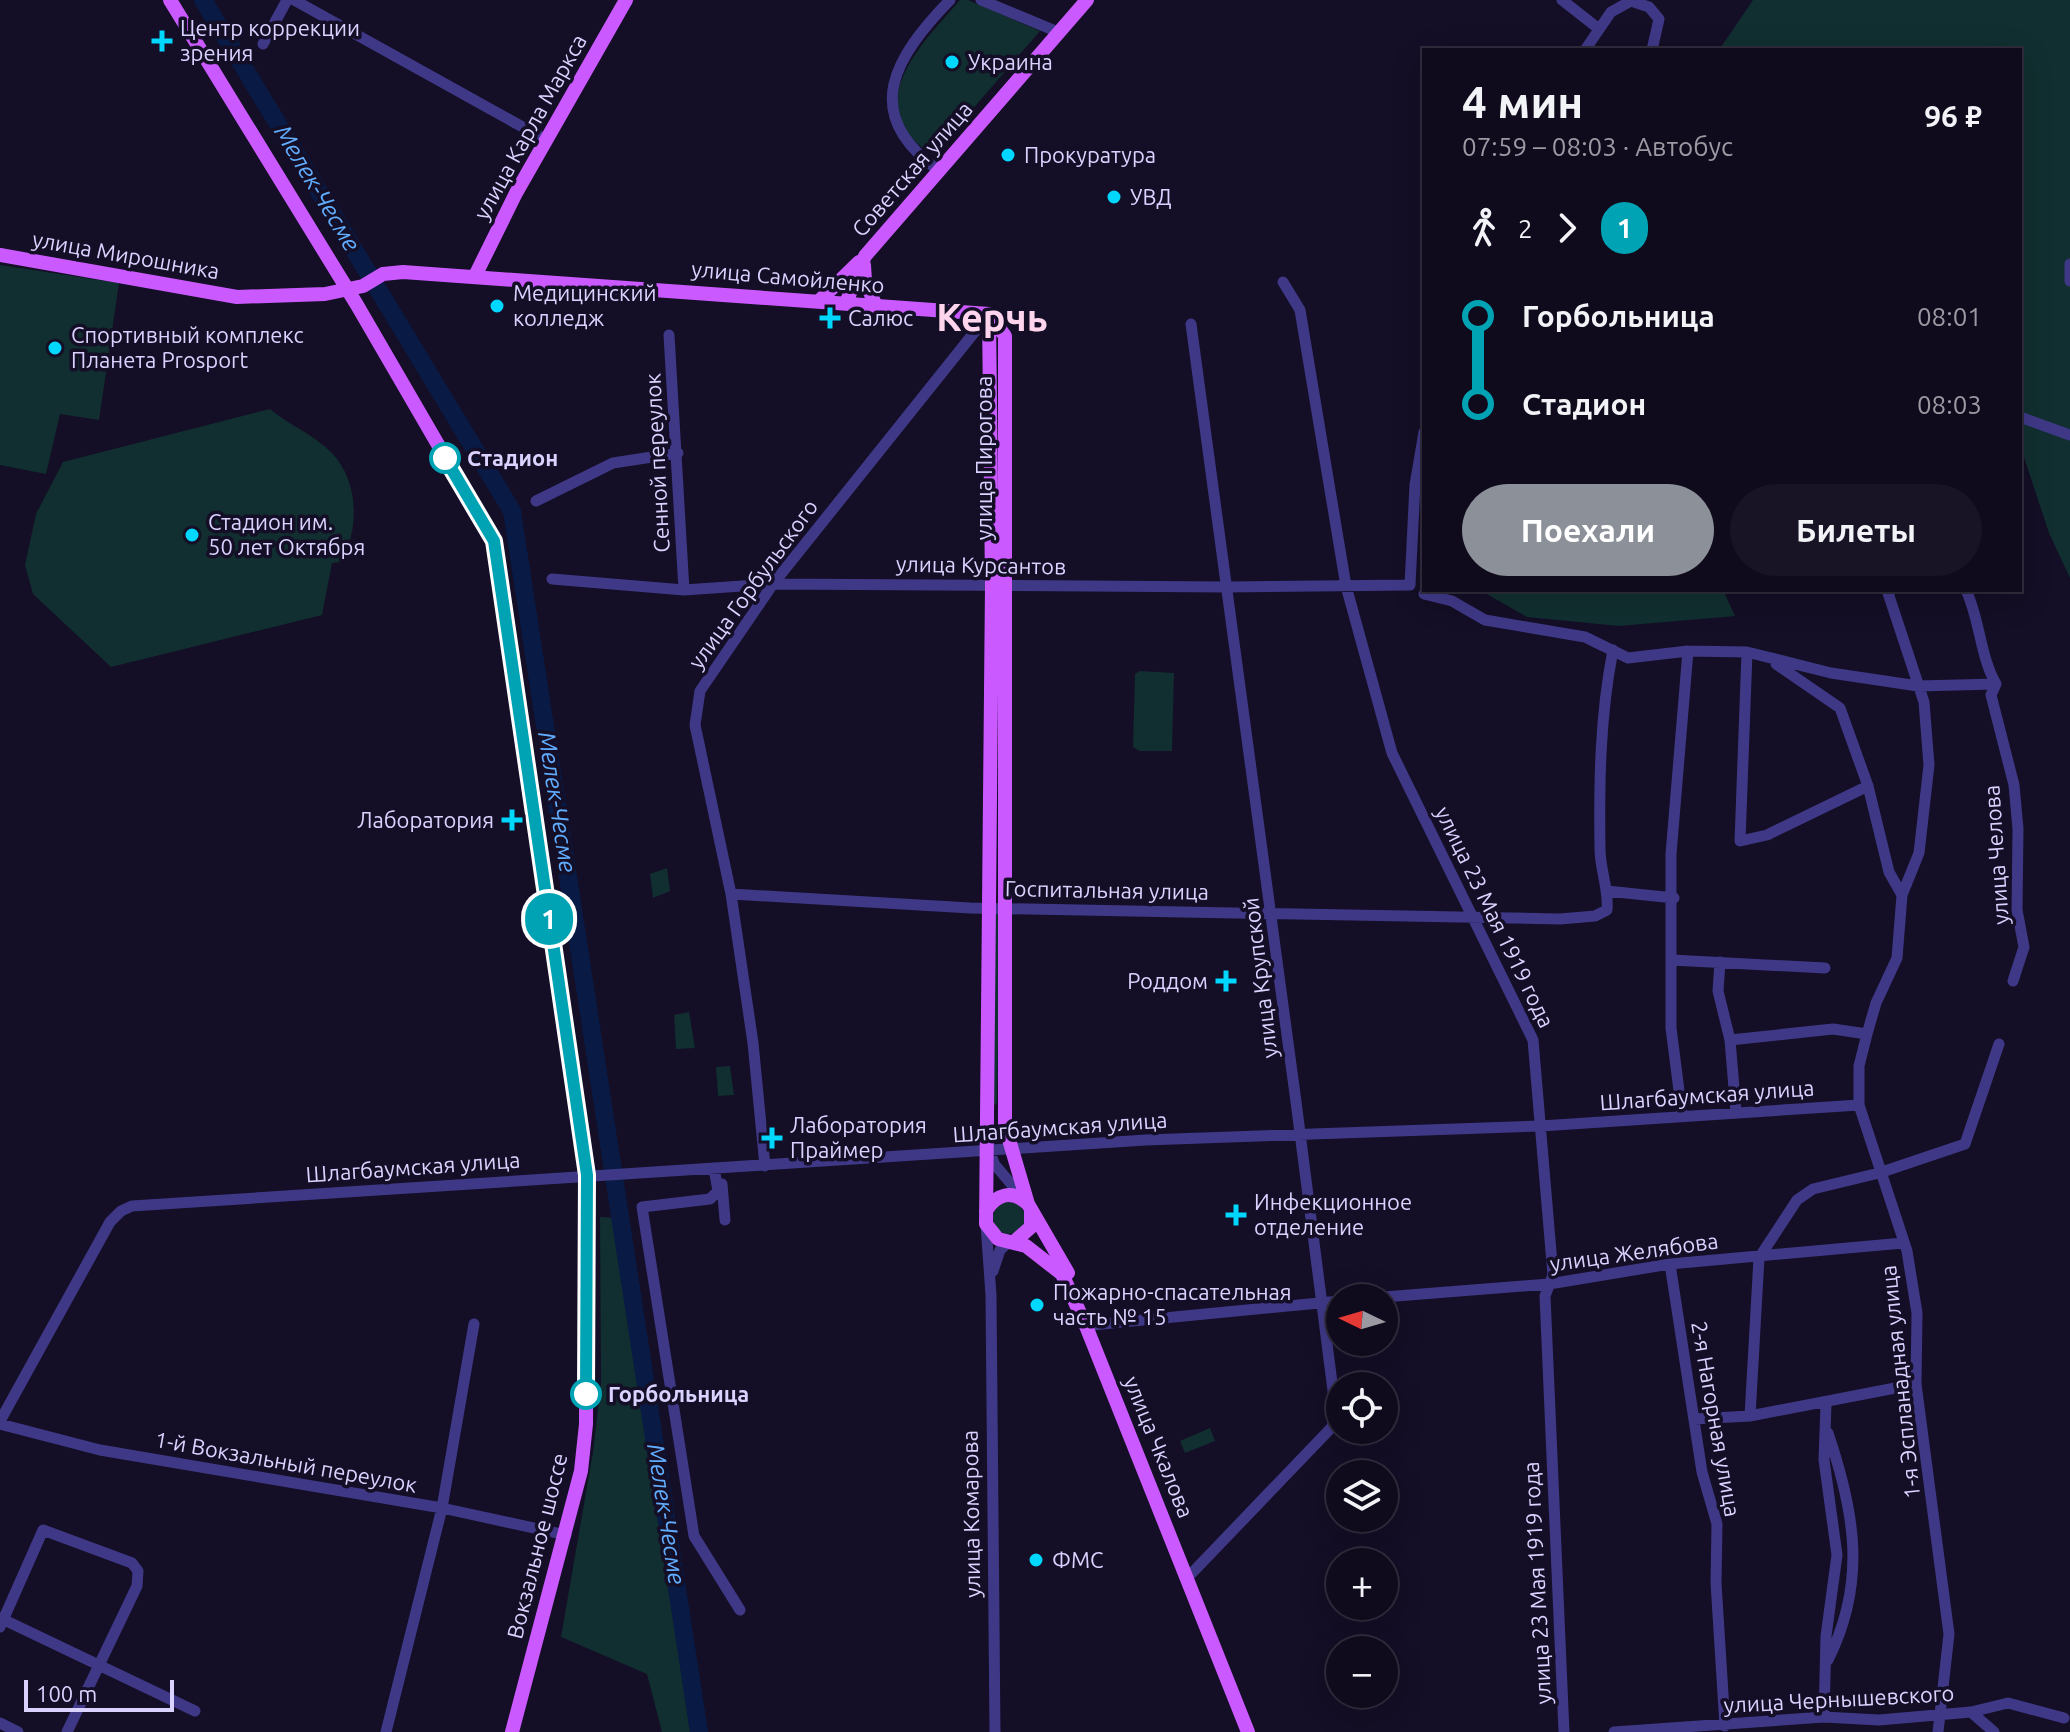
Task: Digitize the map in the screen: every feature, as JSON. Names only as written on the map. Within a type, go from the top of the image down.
[{"type":"main road","name":"Вокзальное шоссе","points":[[170,0],[347,290],[494,541],[592,1175],[586,1424],[581,1471],[512,1732]]},
{"type":"main road","name":"улица Карла Маркса","points":[[475,276],[546,140],[626,0]]},
{"type":"main road","name":"Советская улица","points":[[846,303],[865,256],[1087,0]]},
{"type":"main road","name":"улица Мирошника","points":[[0,255],[244,297],[306,296],[347,290]]},
{"type":"main road","points":[[819,301],[865,256]]},
{"type":"main road","points":[[865,256],[865,281],[876,306]]},
{"type":"main road","name":"улица Самойленко","points":[[347,290],[363,286],[383,274],[475,276],[989,314]]},
{"type":"main road","name":"улица Пирогова","points":[[989,314],[1005,336],[988,908],[990,1153]]},
{"type":"main road","name":"улица Пирогова","points":[[999,585],[1005,909],[1005,1126],[1029,1206]]},
{"type":"main road","name":"улица Комарова","points":[[986,1215],[990,1153]]},
{"type":"main road","points":[[986,1215],[994,1198],[1006,1194],[1020,1197],[1029,1206],[1031,1227],[1012,1241]]},
{"type":"main road","name":"улица Чкалова","points":[[1029,1206],[1089,1326],[1254,1732]]},
{"type":"main road","name":"улица Чкалова","points":[[986,1215],[992,1234],[1044,1257],[1064,1273]]},
{"type":"main road","name":"улица Чкалова","points":[[1190,1576],[1248,1732]]},
{"type":"street","points":[[263,44],[287,0]]},
{"type":"street","points":[[294,0],[546,140]]},
{"type":"street","points":[[938,170],[902,137],[893,115],[893,89],[902,58],[913,40],[950,0]]},
{"type":"street","points":[[981,0],[1058,32]]},
{"type":"street","points":[[1562,0],[1599,29]]},
{"type":"street","points":[[1586,48],[1611,12],[1631,1],[1649,7],[1659,19],[1652,48]]},
{"type":"street","points":[[2070,264],[2070,281]]},
{"type":"street","name":"улица 23 Мая 1919 года","points":[[1283,282],[1300,310],[1346,586],[1392,753],[1475,915],[1533,1040],[1553,1275],[1545,1296],[1564,1732]]},
{"type":"street","name":"улица Горбульского","points":[[765,1166],[753,1043],[731,894],[695,725],[700,691],[773,584],[989,314]]},
{"type":"street","name":"улица Крупской","points":[[1190,1576],[1332,1427],[1335,1406],[1298,1135],[1273,912],[1191,324]]},
{"type":"street","name":"Сенной переулок","points":[[669,335],[684,590]]},
{"type":"street","points":[[2022,418],[2070,435]]},
{"type":"street","name":"улица Курсантов","points":[[552,579],[684,590],[773,584],[1410,585],[1415,485],[1422,444]]},
{"type":"street","points":[[536,501],[613,463],[678,453]]},
{"type":"street","name":"1-я Эспланадная улица","points":[[1888,592],[1924,702],[1929,765],[1919,853],[1902,895],[1897,958],[1876,1003],[1859,1066],[1859,1105],[1903,1243],[1917,1313],[1916,1384],[1949,1634],[1938,1732]]},
{"type":"street","name":"улица Челова","points":[[1967,592],[1976,611],[1989,671],[1996,684],[1991,695],[2014,785],[2018,829],[2017,910],[2024,947],[2013,981]]},
{"type":"street","points":[[1424,594],[1452,601],[1485,620],[1564,631],[1628,658],[1688,651],[1747,652],[1770,660],[1918,686],[1996,684]]},
{"type":"street","points":[[1613,650],[1602,719],[1600,863],[1607,891],[1674,898]]},
{"type":"street","points":[[1682,1114],[1671,1028],[1674,898],[1671,854],[1688,651]]},
{"type":"street","points":[[1747,652],[1740,841],[1767,835],[1868,786]]},
{"type":"street","points":[[1770,660],[1840,708],[1868,786],[1889,872],[1902,895]]},
{"type":"street","name":"Госпитальная улица","points":[[731,894],[1005,909],[1475,915],[1560,919],[1595,916],[1607,910],[1607,891]]},
{"type":"street","points":[[1672,960],[1825,968]]},
{"type":"street","points":[[1720,962],[1718,991],[1730,1040],[1736,1112]]},
{"type":"street","points":[[1730,1040],[1833,1029],[1867,1034]]},
{"type":"street","points":[[1750,1416],[1759,1258],[1797,1200],[1813,1189],[1879,1173],[1965,1144],[1999,1044]]},
{"type":"street","name":"Шлагбаумская улица","points":[[0,1423],[110,1222],[121,1211],[132,1206],[592,1175],[990,1153],[1146,1140],[1541,1126],[1682,1114],[1859,1105]]},
{"type":"street","points":[[990,1153],[995,1165],[1029,1206]]},
{"type":"street","points":[[718,1168],[725,1220]]},
{"type":"street","points":[[721,1190],[710,1199],[642,1207],[694,1536],[740,1610]]},
{"type":"street","name":"улица Комарова","points":[[986,1215],[991,1295],[995,1732]]},
{"type":"street","name":"улица Комарова","points":[[991,1295],[995,1258],[1012,1241]]},
{"type":"street","name":"улица Желябова","points":[[1398,1296],[1549,1284],[1670,1264],[1903,1243]]},
{"type":"street","name":"2-я Нагорная улица","points":[[1670,1264],[1702,1472],[1717,1524],[1716,1583],[1729,1728]]},
{"type":"street","points":[[1089,1326],[1326,1302]]},
{"type":"street","points":[[386,1732],[442,1508],[474,1324]]},
{"type":"street","points":[[1694,1419],[1750,1416],[1826,1404],[1916,1384]]},
{"type":"street","points":[[1824,1717],[1837,1555],[1824,1460],[1826,1404]]},
{"type":"street","name":"1-й Вокзальный переулок","points":[[0,1423],[100,1450],[442,1508],[566,1535]]},
{"type":"street","points":[[1825,1425],[1841,1470],[1856,1554],[1843,1629],[1826,1664]]},
{"type":"street","points":[[67,1732],[101,1665],[137,1586],[138,1571],[132,1563],[43,1530],[1,1621],[101,1665],[195,1711]]},
{"type":"street","name":"улица Чернышевского","points":[[1614,1732],[1729,1728],[1824,1717],[1879,1720],[1971,1712],[2008,1703],[2064,1718]]},
{"type":"street","points":[[1971,1712],[1994,1732]]},
{"type":"street","points":[[0,1723],[18,1732]]},
{"type":"green space","points":[[960,0],[968,0],[1040,31],[933,155],[910,136],[899,117],[897,97],[903,76],[914,56]]},
{"type":"green space","points":[[1753,0],[2070,0],[2070,578],[2049,533],[2022,451],[2022,48],[1720,48]]},
{"type":"green space","name":"Спортивный комплекс Планета Prosport","points":[[0,265],[119,283],[99,420],[60,414],[46,474],[0,465]]},
{"type":"green space","name":"Стадион им. 50 лет Октября","points":[[270,409],[331,452],[347,477],[351,491],[354,520],[351,535],[341,562],[332,563],[322,615],[111,667],[33,594],[25,565],[36,514],[63,462]]},
{"type":"green space","points":[[1483,592],[1724,592],[1735,616],[1619,626],[1527,617]]},
{"type":"green space","points":[[1140,671],[1174,673],[1172,751],[1139,751],[1133,747],[1135,674]]},
{"type":"green space","points":[[667,868],[670,891],[653,898],[650,874]]},
{"type":"green space","points":[[990,914],[998,914],[1000,918],[997,1103],[992,1107]]},
{"type":"green space","points":[[689,1012],[695,1048],[676,1049],[674,1015]]},
{"type":"green space","points":[[730,1066],[734,1095],[718,1096],[716,1067]]},
{"type":"green space","points":[[1009,1202],[1021,1206],[1025,1218],[1021,1230],[1009,1234],[997,1230],[993,1218],[997,1206]]},
{"type":"green space","points":[[600,1217],[615,1218],[690,1732],[662,1732],[647,1674],[561,1637],[593,1452],[601,1383]]},
{"type":"green space","points":[[1210,1428],[1215,1441],[1185,1453],[1180,1441]]},
{"type":"waterway","name":"Мелек-Чесме","points":[[203,0],[512,511],[699,1732]]},
{"type":"bus line","name":"1","points":[[445,458],[494,541],[587,1175],[586,1394]]},
{"type":"place","name":"Центр коррекции зрения","points":[[162,41]]},
{"type":"place","name":"Украина","points":[[952,62]]},
{"type":"place","name":"Прокуратура","points":[[1008,155]]},
{"type":"place","name":"УВД","points":[[1114,197]]},
{"type":"place","name":"Медицинский колледж","points":[[497,306]]},
{"type":"place","name":"Салюс","points":[[830,318]]},
{"type":"place","name":"Спортивный комплекс Планета Prosport","points":[[55,348]]},
{"type":"place","name":"Стадион","points":[[445,458]]},
{"type":"place","name":"Стадион им. 50 лет Октября","points":[[192,535]]},
{"type":"place","name":"Лаборатория","points":[[512,820]]},
{"type":"place","name":"Роддом","points":[[1226,981]]},
{"type":"place","name":"Лаборатория Праймер","points":[[772,1138]]},
{"type":"place","name":"Инфекционное отделение","points":[[1236,1215]]},
{"type":"place","name":"Пожарно-спасательная часть № 15","points":[[1037,1305]]},
{"type":"place","name":"Горбольница","points":[[586,1394]]},
{"type":"place","name":"ФМС","points":[[1036,1560]]},
{"type":"district","name":"Керчь","points":[[992,318]]}]
